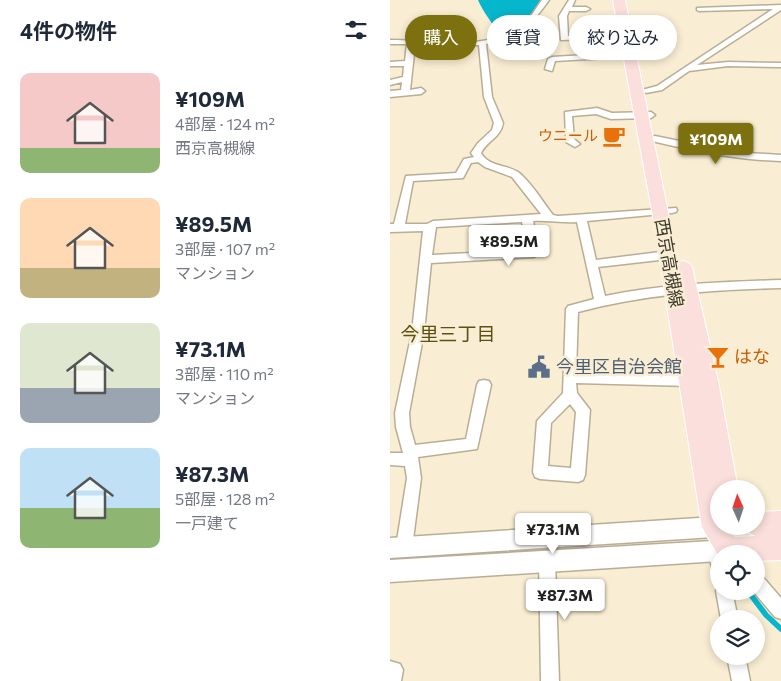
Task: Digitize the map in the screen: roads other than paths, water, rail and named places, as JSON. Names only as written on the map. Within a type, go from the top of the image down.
[{"type":"main road","name":"西京高槻線","points":[[619,0],[624,15]]},
{"type":"main road","name":"西京高槻線","points":[[629,0],[630,15]]},
{"type":"main road","name":"西京高槻線","points":[[636,60],[666,210],[668,255],[680,288],[707,381],[724,480]]},
{"type":"main road","name":"西京高槻線","points":[[637,60],[646,90],[646,115],[655,138],[680,288],[689,381],[724,543]]},
{"type":"main road","points":[[765,524],[781,523]]},
{"type":"main road","points":[[724,543],[781,547]]},
{"type":"street","points":[[477,42],[508,35],[525,27],[546,0]]},
{"type":"street","points":[[569,38],[564,38],[563,16],[572,0]]},
{"type":"street","points":[[700,9],[781,7]]},
{"type":"street","points":[[646,90],[659,88],[781,7]]},
{"type":"street","points":[[567,9],[586,9]]},
{"type":"street","points":[[390,42],[405,43]]},
{"type":"street","points":[[482,42],[486,53],[488,99],[498,117],[498,128],[493,135],[479,145],[476,153],[478,159],[491,167],[515,174],[549,217]]},
{"type":"street","points":[[549,69],[552,59],[569,58]]},
{"type":"street","points":[[405,93],[408,60]]},
{"type":"street","points":[[390,64],[408,63]]},
{"type":"street","points":[[686,69],[728,64],[781,65]]},
{"type":"street","points":[[390,83],[407,78]]},
{"type":"street","points":[[390,94],[421,91]]},
{"type":"street","points":[[575,144],[569,140],[568,114],[597,111],[612,116],[646,115]]},
{"type":"street","points":[[655,138],[722,154],[754,159],[781,158]]},
{"type":"street","points":[[478,159],[467,161],[460,176],[409,178],[395,228],[429,228],[434,224],[549,217],[557,220],[666,210]]},
{"type":"street","points":[[581,218],[600,300]]},
{"type":"street","points":[[426,259],[534,252],[527,219]]},
{"type":"street","points":[[429,228],[418,332],[402,413],[403,427],[411,456],[414,478],[397,548],[724,543]]},
{"type":"street","points":[[592,264],[668,255]]},
{"type":"street","points":[[570,395],[544,421],[540,472],[578,475],[583,410],[570,395],[572,309],[600,300],[680,288],[781,284]]},
{"type":"street","points":[[569,377],[689,381]]},
{"type":"street","points":[[390,459],[472,445],[484,385]]},
{"type":"street","points":[[390,571],[547,561],[724,543]]},
{"type":"street","points":[[547,561],[550,681]]},
{"type":"street","points":[[765,592],[781,610]]},
{"type":"street","points":[[738,665],[741,681]]},
{"type":"street","points":[[390,670],[394,670],[392,681]]},
{"type":"water","points":[[478,0],[541,0],[531,15],[487,16]]},
{"type":"waterway","points":[[390,558],[401,561]]},
{"type":"waterway","points":[[755,600],[766,615],[781,629]]},
{"type":"place","name":"ウニール","points":[[614,136]]},
{"type":"place","name":"はな","points":[[718,357]]},
{"type":"place","name":"今里区自治会館","points":[[539,367]]},
{"type":"district","name":"今里三丁目","points":[[448,334]]}]
